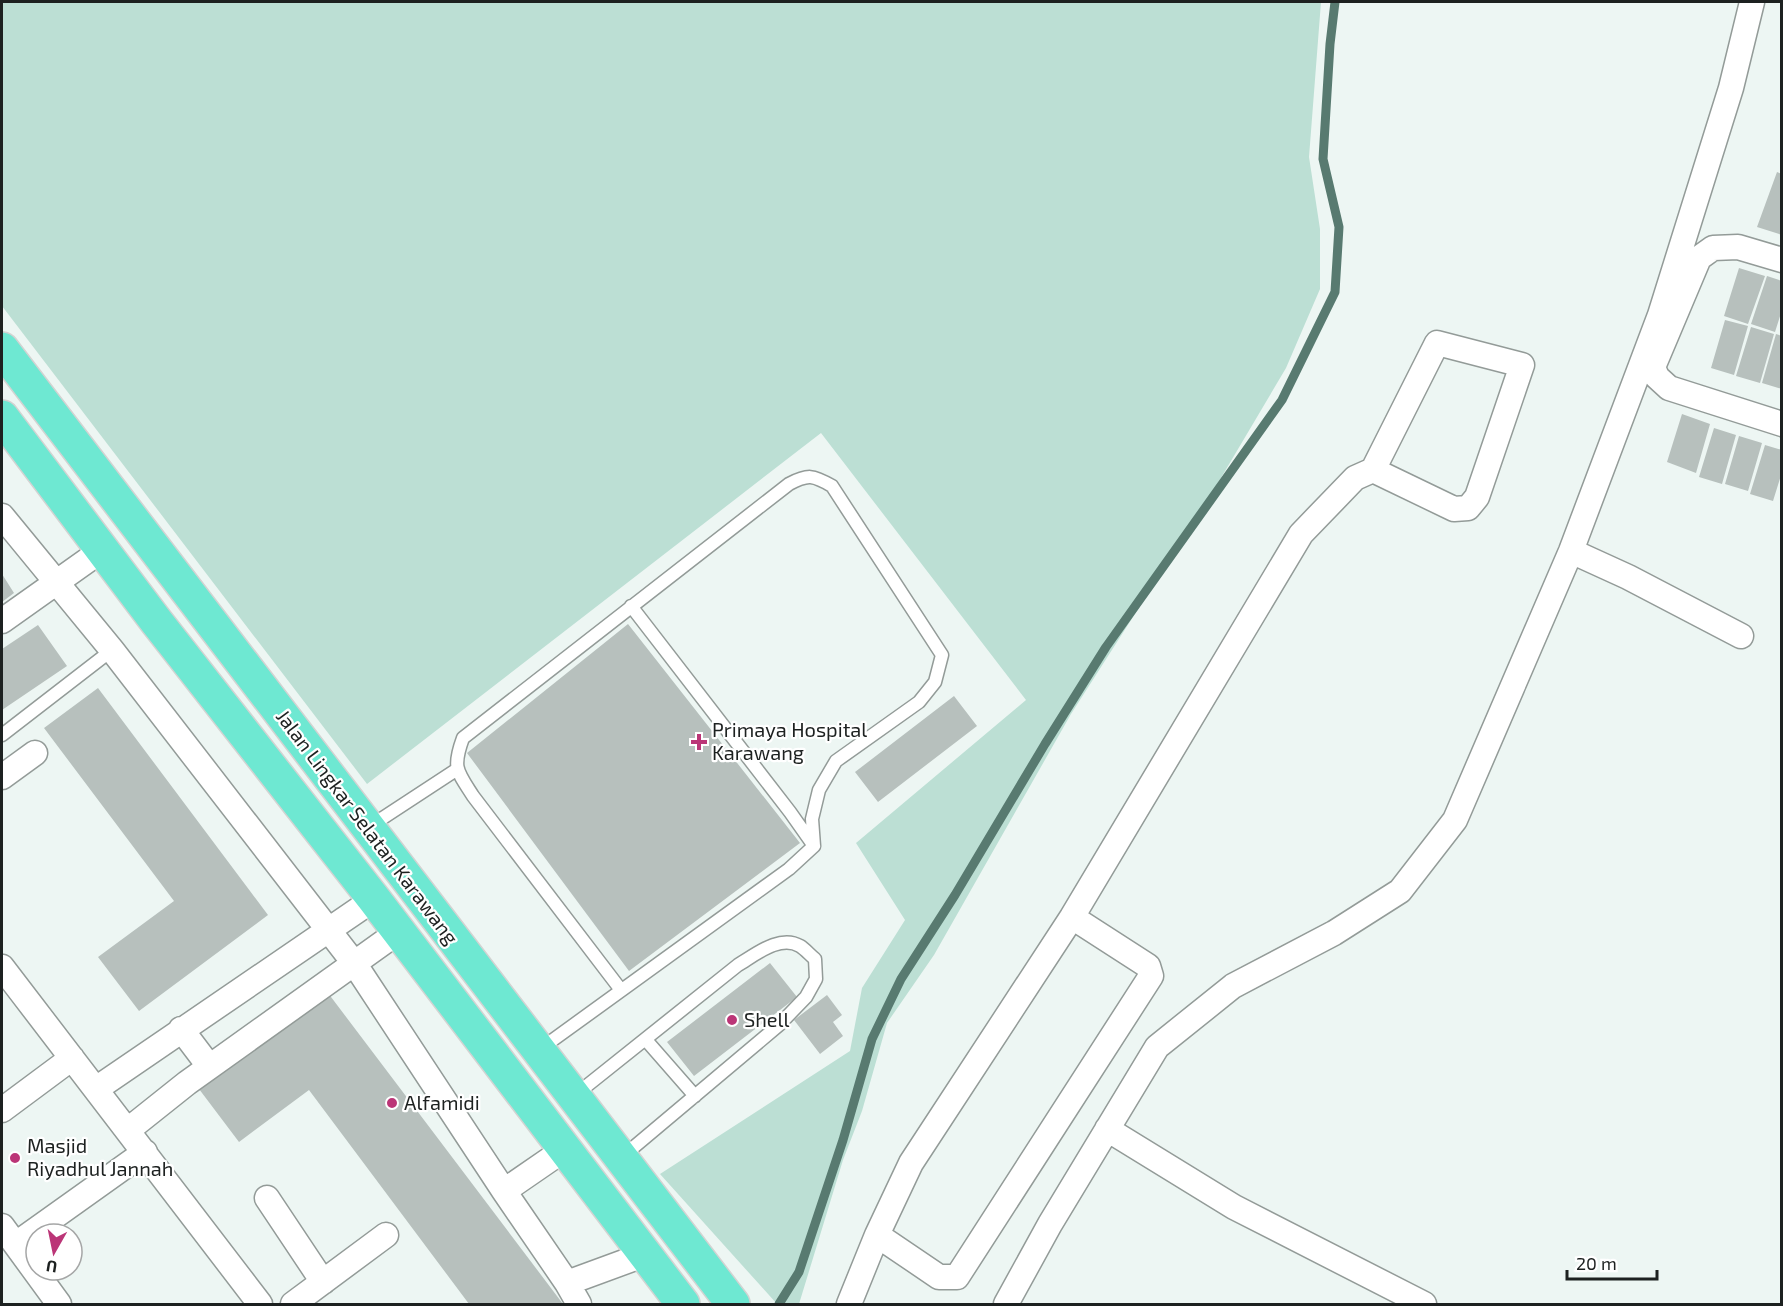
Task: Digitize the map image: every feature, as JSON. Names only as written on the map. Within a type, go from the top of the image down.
[{"type":"main road","name":"Jalan Lingkar Selatan Karawang","points":[[2,349],[726,1296]]},
{"type":"main road","name":"Jalan Lingkar Selatan Karawang","points":[[2,417],[102,550],[374,899],[683,1305]]},
{"type":"street","points":[[1006,1305],[1050,1224],[1157,1047],[1233,986],[1334,933],[1400,891],[1455,820],[1570,551],[1660,315],[1731,88],[1752,2]]},
{"type":"street","points":[[1782,260],[1738,247],[1713,248],[1699,258],[1653,367],[1657,377],[1669,388],[1782,424]]},
{"type":"street","points":[[849,1305],[877,1235],[911,1163],[1072,917],[1301,534],[1355,478],[1373,470],[1437,344],[1522,366],[1477,497],[1468,508],[1454,509],[1373,470]]},
{"type":"street","points":[[2,518],[112,650],[354,963],[567,1283],[579,1305]]},
{"type":"street","points":[[2,621],[102,550]]},
{"type":"street","points":[[1570,551],[1628,577],[1741,636]]},
{"type":"street","points":[[2,777],[35,753]]},
{"type":"street","points":[[96,1089],[374,899]]},
{"type":"street","points":[[877,1235],[939,1277],[957,1277],[1151,976],[1148,966],[1072,917]]},
{"type":"street","points":[[128,1130],[209,1066],[398,932]]},
{"type":"street","points":[[2,967],[260,1305]]},
{"type":"street","points":[[181,1029],[209,1066]]},
{"type":"street","points":[[2,1110],[72,1058]]},
{"type":"street","points":[[1107,1128],[1234,1207],[1424,1305]]},
{"type":"street","points":[[504,1191],[565,1149]]},
{"type":"street","points":[[58,1305],[9,1235],[145,1152]]},
{"type":"street","points":[[267,1198],[323,1282]]},
{"type":"street","points":[[293,1305],[386,1235]]},
{"type":"street","points":[[567,1283],[646,1254]]},
{"type":"lane","points":[[621,990],[510,847],[456,770],[457,755],[463,738],[789,484],[805,476],[818,478],[832,486],[942,655],[935,682],[919,702],[836,761],[819,790],[812,819],[814,846]]},
{"type":"lane","points":[[631,606],[814,846]]},
{"type":"lane","points":[[2,735],[112,650]]},
{"type":"lane","points":[[368,828],[456,770]]},
{"type":"lane","points":[[537,1051],[789,869],[814,846]]},
{"type":"lane","points":[[573,1097],[738,965],[783,942],[800,945],[815,959],[816,979],[806,997],[779,1025],[620,1159]]},
{"type":"lane","points":[[646,1040],[694,1096]]},
{"type":"green space","points":[[2,2],[1321,2],[1309,157],[1320,229],[1320,289],[1286,368],[1209,498],[1071,714],[934,955],[887,1023],[862,1111],[843,1160],[799,1304],[777,1304],[660,1174],[850,1051],[862,988],[905,920],[856,843],[1026,700],[821,433],[367,784],[2,306]]},
{"type":"building","points":[[1777,172],[1782,174],[1782,235],[1757,227]]},
{"type":"building","points":[[1739,268],[1765,276],[1748,324],[1724,316]]},
{"type":"building","points":[[1767,276],[1782,281],[1782,310],[1775,332],[1751,324]]},
{"type":"building","points":[[1725,320],[1748,326],[1734,375],[1711,368]]},
{"type":"building","points":[[1751,327],[1774,334],[1760,383],[1736,376]]},
{"type":"building","points":[[1776,334],[1782,336],[1782,389],[1762,383]]},
{"type":"building","points":[[1682,414],[1710,424],[1696,473],[1667,462]]},
{"type":"building","points":[[1714,428],[1736,435],[1722,484],[1699,477]]},
{"type":"building","points":[[1739,436],[1762,443],[1748,491],[1725,484]]},
{"type":"building","points":[[1765,445],[1782,450],[1782,472],[1773,501],[1750,494]]},
{"type":"building","points":[[2,574],[14,593],[2,602]]},
{"type":"building","points":[[628,624],[800,843],[629,971],[467,753]]},
{"type":"building","points":[[38,625],[67,666],[2,710],[2,649]]},
{"type":"building","points":[[98,688],[268,915],[139,1011],[98,957],[174,901],[44,728]]},
{"type":"building","points":[[954,696],[977,726],[878,802],[855,772]]},
{"type":"building","name":"Shell","points":[[770,963],[797,997],[694,1076],[667,1042]]},
{"type":"building","points":[[328,993],[563,1304],[469,1304],[309,1090],[239,1142],[199,1089]]},
{"type":"building","points":[[827,995],[842,1015],[833,1022],[843,1036],[820,1054],[794,1020]]},
{"type":"waterway","points":[[779,1304],[799,1272],[843,1140],[872,1039],[901,979],[955,895],[1106,647],[1282,400],[1335,292],[1339,227],[1323,159],[1335,2]]},
{"type":"place","name":"Primaya Hospital Karawang","points":[[699,742]]},
{"type":"place","name":"Shell","points":[[732,1020]]},
{"type":"place","name":"Alfamidi","points":[[392,1103]]},
{"type":"place","name":"Masjid Riyadhul Jannah","points":[[15,1158]]}]
